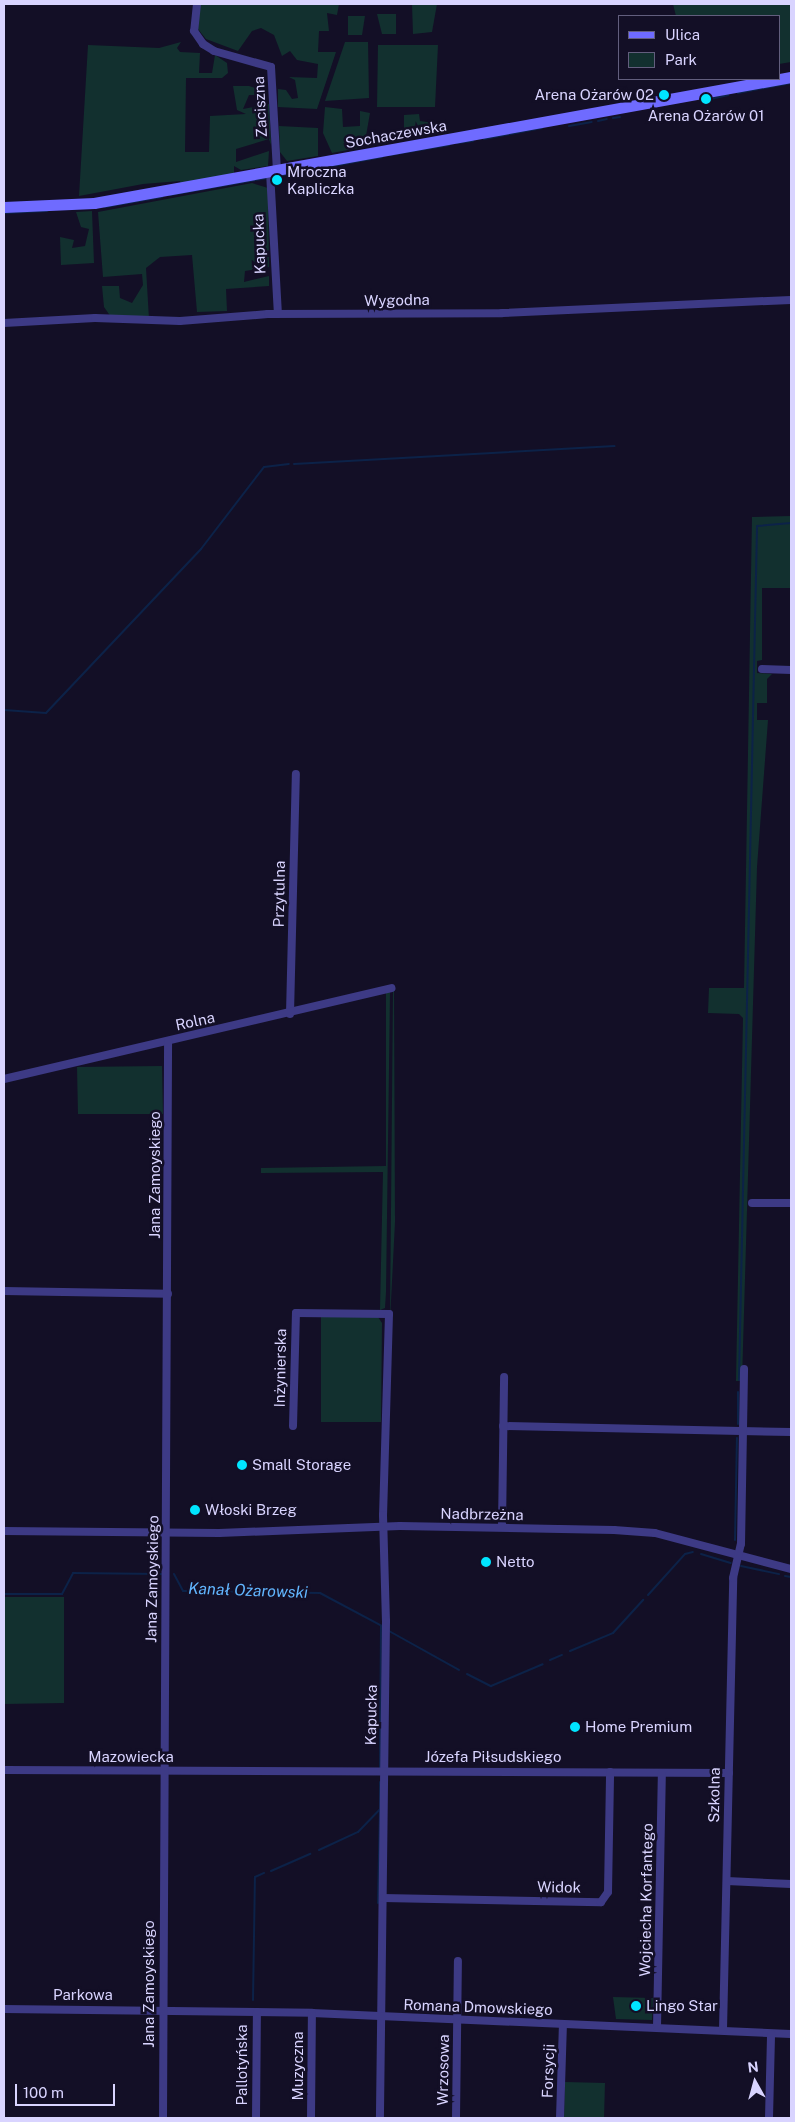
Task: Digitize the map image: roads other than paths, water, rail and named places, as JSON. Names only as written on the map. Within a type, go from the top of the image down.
[{"type":"street","name":"Zaciszna","points":[[196,4],[194,31],[203,44],[214,51],[271,66],[273,171]]},
{"type":"street","name":"Sochaczewska","points":[[4,207],[94,203],[774,80]]},
{"type":"street","name":"Kapucka","points":[[273,171],[278,314]]},
{"type":"street","name":"Wygodna","points":[[4,323],[95,318],[180,321],[278,314],[502,313],[791,300]]},
{"type":"street","points":[[762,669],[791,670]]},
{"type":"street","name":"Przytulna","points":[[290,1014],[296,774]]},
{"type":"street","name":"Rolna","points":[[4,1079],[290,1014],[392,988]]},
{"type":"street","name":"Jana Zamoyskiego","points":[[162,2118],[167,1534],[168,1041]]},
{"type":"street","points":[[752,1202],[791,1203]]},
{"type":"street","points":[[4,1291],[168,1294]]},
{"type":"street","name":"Inżynierska","points":[[293,1426],[296,1313],[389,1314]]},
{"type":"street","name":"Kapucka","points":[[380,2118],[384,1771],[383,1526],[389,1314]]},
{"type":"street","name":"Szkolna","points":[[723,2030],[728,1773],[744,1430],[744,1369]]},
{"type":"street","points":[[502,1527],[504,1377]]},
{"type":"street","points":[[503,1426],[791,1432]]},
{"type":"street","name":"Nadbrzeżna","points":[[4,1531],[167,1534],[383,1526],[502,1527],[655,1533],[791,1569]]},
{"type":"street","name":"Mazowiecka","points":[[4,1770],[258,1770]]},
{"type":"street","name":"Józefa Piłsudskiego","points":[[258,1770],[728,1773]]},
{"type":"street","name":"Widok","points":[[383,1898],[601,1902],[608,1892],[610,1772]]},
{"type":"street","name":"Wojciecha Korfantego","points":[[657,2027],[662,1773]]},
{"type":"street","points":[[726,1882],[791,1884]]},
{"type":"street","name":"Wrzosowa","points":[[456,2118],[458,1962]]},
{"type":"street","name":"Parkowa","points":[[4,2009],[163,2010]]},
{"type":"street","name":"Romana Dmowskiego","points":[[163,2010],[312,2013],[791,2034]]},
{"type":"street","name":"Pallotyńska","points":[[256,2118],[257,2012]]},
{"type":"street","name":"Muzyczna","points":[[311,2118],[312,2013]]},
{"type":"street","name":"Forsycji","points":[[560,2118],[563,2024]]},
{"type":"street","points":[[769,2118],[771,2034]]},
{"type":"waterway","points":[[738,93],[791,83]]},
{"type":"waterway","points":[[702,101],[728,95]]},
{"type":"waterway","points":[[613,118],[620,117]]},
{"type":"waterway","points":[[598,121],[607,119]]},
{"type":"waterway","points":[[569,126],[592,122]]},
{"type":"waterway","points":[[484,139],[542,128]]},
{"type":"waterway","points":[[457,143],[473,141]]},
{"type":"waterway","points":[[390,155],[449,145]]},
{"type":"waterway","points":[[272,177],[382,157]]},
{"type":"waterway","points":[[170,195],[267,178]]},
{"type":"waterway","points":[[105,207],[162,197]]},
{"type":"waterway","points":[[4,213],[47,211]]},
{"type":"waterway","points":[[294,464],[614,446]]},
{"type":"waterway","points":[[4,710],[46,713],[201,549],[264,467],[289,464]]},
{"type":"waterway","points":[[739,1380],[757,526],[791,523]]},
{"type":"waterway","points":[[738,1392],[738,1424]]},
{"type":"waterway","points":[[735,1540],[737,1438]]},
{"type":"waterway","name":"Kanał Ożarowski","points":[[648,1595],[685,1554],[693,1552]]},
{"type":"waterway","name":"Kanał Ożarowski","points":[[701,1554],[731,1563]]},
{"type":"waterway","name":"Kanał Ożarowski","points":[[741,1566],[779,1574]]},
{"type":"waterway","name":"Kanał Ożarowski","points":[[4,1594],[62,1594],[73,1573],[161,1574]]},
{"type":"waterway","name":"Kanał Ożarowski","points":[[174,1574],[183,1591],[320,1593],[382,1626]]},
{"type":"waterway","name":"Kanał Ożarowski","points":[[785,1576],[791,1577]]},
{"type":"waterway","name":"Kanał Ożarowski","points":[[570,1651],[613,1633],[643,1600]]},
{"type":"waterway","points":[[380,1768],[381,1626]]},
{"type":"waterway","name":"Kanał Ożarowski","points":[[389,1631],[459,1670]]},
{"type":"waterway","name":"Kanał Ożarowski","points":[[550,1660],[562,1655]]},
{"type":"waterway","name":"Kanał Ożarowski","points":[[467,1674],[491,1686],[543,1664]]},
{"type":"waterway","points":[[319,1850],[358,1832],[380,1809],[380,1782]]},
{"type":"waterway","points":[[378,1903],[380,1811]]},
{"type":"waterway","points":[[271,1871],[310,1854]]},
{"type":"waterway","points":[[253,2000],[255,1877],[264,1873]]},
{"type":"place","name":"Arena Ożarów 02","points":[[664,95]]},
{"type":"place","name":"Arena Ożarów 01","points":[[706,99]]},
{"type":"place","name":"Mroczna Kapliczka","points":[[277,180]]},
{"type":"place","name":"Small Storage","points":[[242,1465]]},
{"type":"place","name":"Włoski Brzeg","points":[[195,1510]]},
{"type":"place","name":"Netto","points":[[486,1562]]},
{"type":"place","name":"Home Premium","points":[[575,1727]]},
{"type":"place","name":"Lingo Star","points":[[636,2006]]}]
